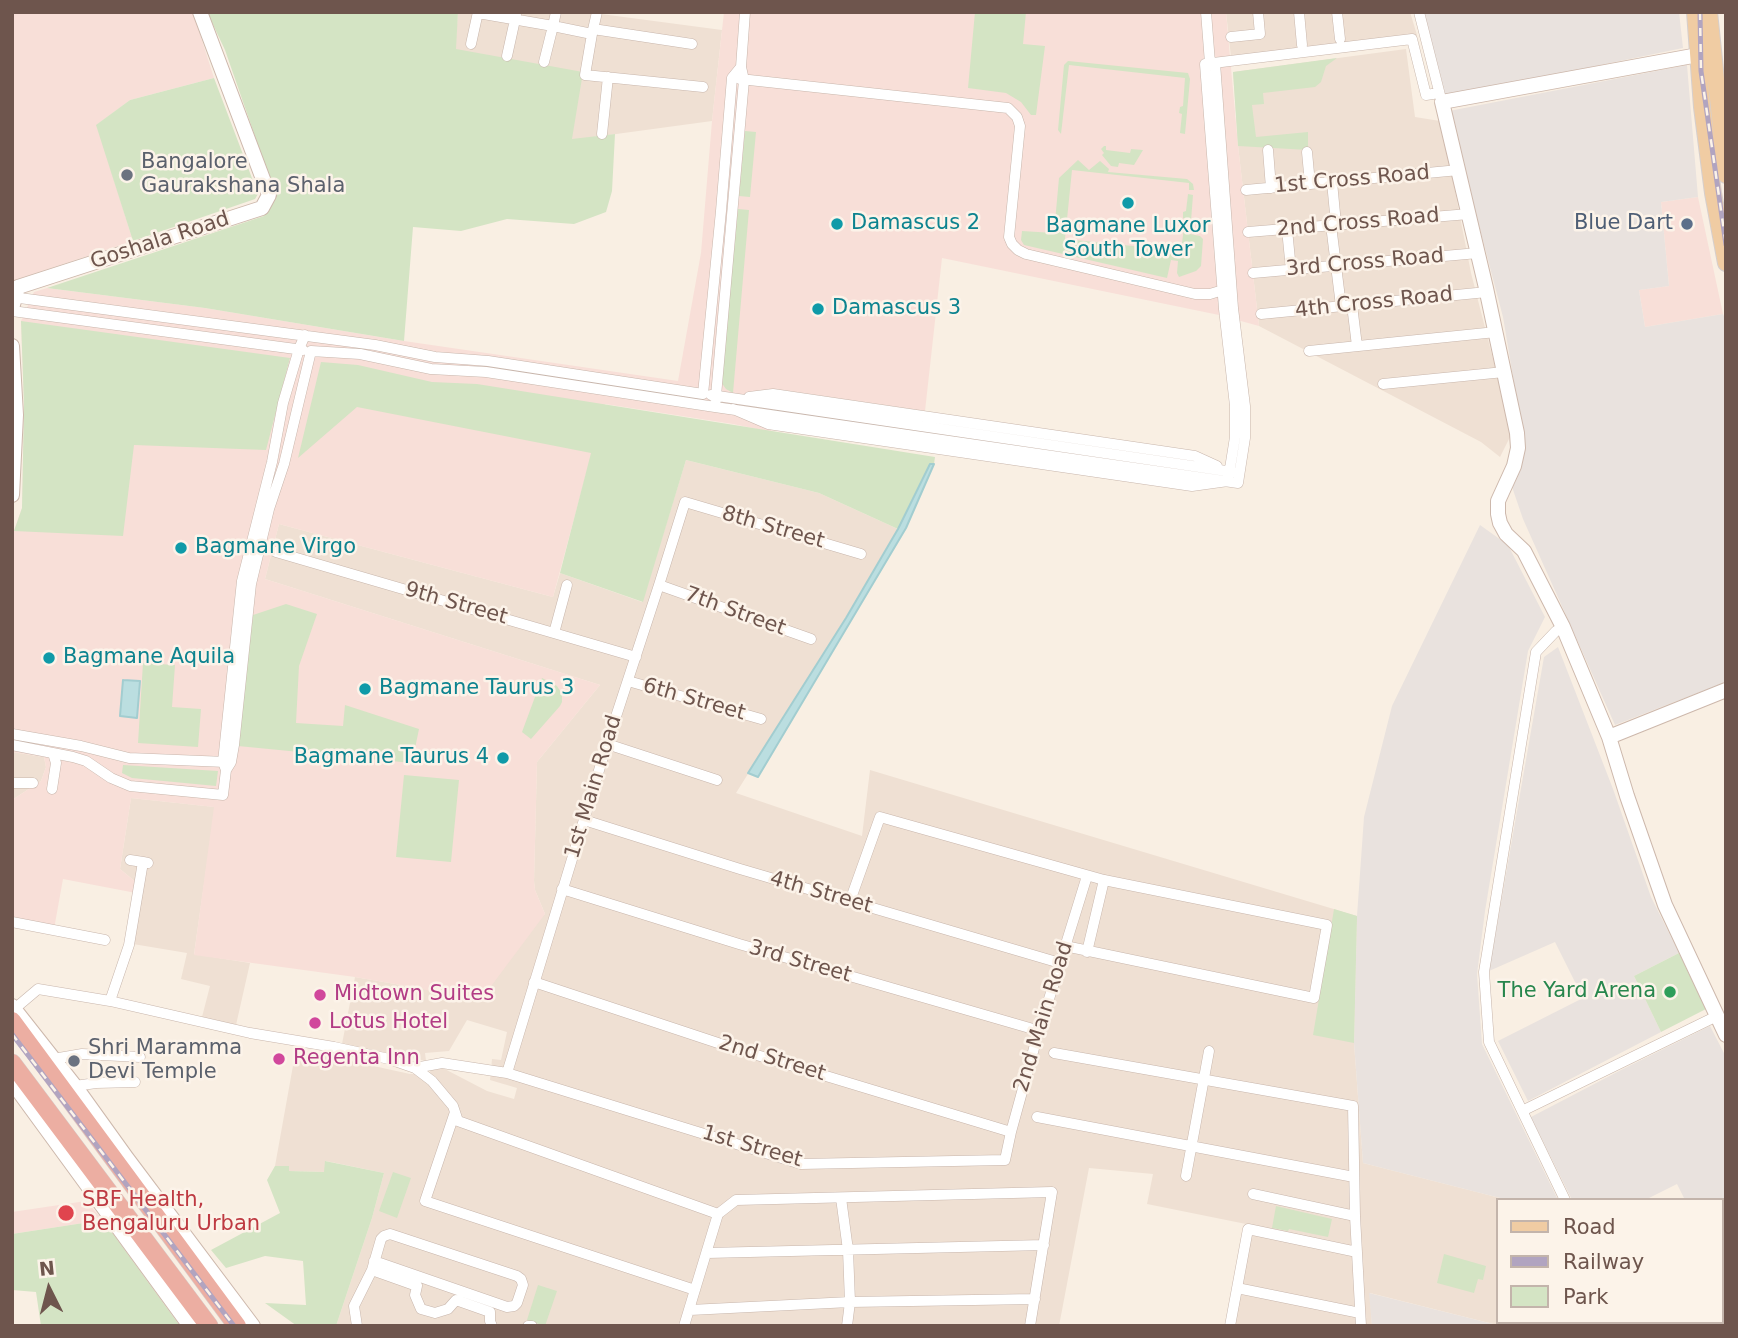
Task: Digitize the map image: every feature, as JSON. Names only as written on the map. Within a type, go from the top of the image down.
[{"type":"highway","points":[[13,1012],[85,1118],[237,1326]]},
{"type":"highway","points":[[12,1063],[209,1326]]},
{"type":"main road","points":[[1695,12],[1702,107],[1713,193],[1726,264]]},
{"type":"main road","points":[[1709,12],[1720,74],[1726,175]]},
{"type":"street","name":"Goshala Road","points":[[14,299],[262,208],[269,195],[200,12]]},
{"type":"street","points":[[544,62],[556,12]]},
{"type":"street","points":[[597,12],[584,75],[703,87]]},
{"type":"street","points":[[716,401],[744,80],[741,67],[745,12]]},
{"type":"street","points":[[1206,12],[1233,308],[1245,405],[1245,438],[1233,475]]},
{"type":"street","points":[[1231,37],[1260,34],[1258,12]]},
{"type":"street","points":[[1298,12],[1302,45]]},
{"type":"street","points":[[1337,12],[1340,38]]},
{"type":"street","points":[[1419,12],[1459,170],[1517,433],[1518,448],[1514,466],[1498,501],[1498,516],[1506,534],[1524,551],[1563,627],[1609,737],[1665,905],[1726,1035]]},
{"type":"street","points":[[471,44],[478,13],[516,15],[553,26],[692,44]]},
{"type":"street","points":[[507,56],[516,15]]},
{"type":"street","points":[[1210,63],[1412,40],[1426,95],[1441,98],[1698,55]]},
{"type":"street","points":[[1210,63],[1223,290],[1235,406],[1233,475]]},
{"type":"street","points":[[702,399],[732,78],[741,67]]},
{"type":"street","points":[[602,134],[608,78]]},
{"type":"street","points":[[732,78],[1008,108],[1017,117],[1020,126],[1009,237],[1017,250],[1195,294],[1210,294],[1223,290]]},
{"type":"street","points":[[1268,150],[1271,188]]},
{"type":"street","points":[[1307,152],[1310,184]]},
{"type":"street","name":"1st Cross Road","points":[[1246,190],[1459,170]]},
{"type":"street","points":[[1332,182],[1336,265],[1357,346]]},
{"type":"street","name":"2nd Cross Road","points":[[1248,232],[1469,214]]},
{"type":"street","points":[[1287,229],[1291,270]]},
{"type":"street","name":"3rd Cross Road","points":[[1253,273],[1478,253]]},
{"type":"street","name":"4th Cross Road","points":[[1261,314],[1487,292]]},
{"type":"street","points":[[14,299],[310,336],[435,357],[488,361],[702,399]]},
{"type":"street","points":[[14,299],[311,351],[360,354],[431,369],[486,372],[702,399],[1233,475]]},
{"type":"street","points":[[1309,351],[1496,332]]},
{"type":"street","points":[[227,765],[242,581],[272,462],[283,403],[299,349],[310,336]]},
{"type":"street","points":[[12,746],[86,761],[111,778],[130,786],[223,795],[251,584],[311,351],[310,336]]},
{"type":"street","points":[[12,346],[16,415],[12,495]]},
{"type":"street","points":[[1384,384],[1504,372]]},
{"type":"street","points":[[734,404],[773,394],[1195,456],[1233,475]]},
{"type":"street","points":[[734,404],[768,424],[1192,486],[1233,475]]},
{"type":"street","name":"8th Street","points":[[685,502],[861,554]]},
{"type":"street","name":"1st Main Road","points":[[506,1073],[685,502]]},
{"type":"street","name":"9th Street","points":[[276,552],[636,657]]},
{"type":"street","points":[[554,633],[567,585]]},
{"type":"street","name":"7th Street","points":[[659,585],[811,639]]},
{"type":"street","points":[[1563,627],[1536,652],[1484,972],[1489,1042],[1564,1198]]},
{"type":"street","name":"6th Street","points":[[628,681],[761,719]]},
{"type":"street","points":[[1609,737],[1726,690]]},
{"type":"street","points":[[12,734],[81,746],[129,758],[227,765]]},
{"type":"street","points":[[607,744],[717,780]]},
{"type":"street","points":[[52,789],[56,763],[53,753]]},
{"type":"street","points":[[12,783],[33,783]]},
{"type":"street","points":[[850,901],[880,817],[1087,876],[1327,925],[1314,998],[1065,946]]},
{"type":"street","name":"4th Street","points":[[584,820],[1059,963]]},
{"type":"street","points":[[110,1000],[129,945],[146,862],[130,860]]},
{"type":"street","name":"2nd Main Road","points":[[1005,1160],[1059,963],[1087,876]]},
{"type":"street","points":[[1087,952],[1104,880]]},
{"type":"street","name":"3rd Street","points":[[562,889],[739,944],[1040,1031]]},
{"type":"street","points":[[12,922],[105,940]]},
{"type":"street","name":"2nd Street","points":[[534,982],[727,1046],[1011,1132]]},
{"type":"street","points":[[253,1326],[75,1086],[13,1012],[38,989],[110,1000],[250,1032],[378,1056],[415,1068],[432,1081],[453,1105],[458,1121],[718,1214]]},
{"type":"street","points":[[1522,1111],[1717,1016]]},
{"type":"street","points":[[1186,1176],[1209,1051]]},
{"type":"street","points":[[1054,1053],[1353,1106],[1361,1326]]},
{"type":"street","points":[[53,1059],[82,1054],[140,1058]]},
{"type":"street","name":"1st Street","points":[[415,1068],[442,1063],[506,1073],[801,1164],[1005,1160]]},
{"type":"street","points":[[12,1082],[190,1326]]},
{"type":"street","points":[[75,1086],[135,1082]]},
{"type":"street","points":[[455,1112],[425,1201],[695,1290]]},
{"type":"street","points":[[1037,1117],[1354,1177]]},
{"type":"street","points":[[684,1326],[718,1214],[736,1200],[1052,1192],[1030,1326]]},
{"type":"street","points":[[1253,1194],[1355,1216]]},
{"type":"street","points":[[841,1198],[848,1250],[850,1302],[847,1326]]},
{"type":"street","points":[[1230,1326],[1248,1229],[1357,1252]]},
{"type":"street","points":[[358,1326],[354,1306],[373,1266],[381,1239],[390,1234],[517,1276],[523,1286],[514,1306],[456,1300],[448,1309],[435,1313],[421,1308],[415,1296],[417,1286],[373,1266]]},
{"type":"street","points":[[707,1254],[1044,1245]]},
{"type":"street","points":[[373,1266],[475,1301],[490,1312],[492,1326]]},
{"type":"street","points":[[1237,1289],[1360,1313]]},
{"type":"street","points":[[690,1310],[850,1302],[1035,1299]]},
{"type":"shaded area","points":[[12,12],[193,12],[214,78],[130,100],[97,125],[133,241],[12,281]]},
{"type":"shaded area","points":[[458,12],[601,12],[722,30],[712,121],[572,140],[455,49]]},
{"type":"shaded area","points":[[724,12],[1226,12],[1259,326],[1219,315],[942,258],[925,411],[776,389],[771,432],[605,404],[553,597],[279,524],[265,579],[600,685],[537,762],[534,881],[545,914],[480,1001],[355,977],[194,955],[214,807],[131,798],[120,869],[137,883],[136,893],[63,879],[54,929],[12,920],[12,800],[41,781],[46,767],[44,757],[12,752],[12,536],[22,508],[24,405],[21,321],[34,292],[47,288],[205,308],[404,341],[678,381],[701,253]]},
{"type":"shaded area","points":[[1226,12],[1410,12],[1417,35],[1231,57]]},
{"type":"shaded area","points":[[1424,12],[1679,12],[1683,48],[1446,97]]},
{"type":"shaded area","points":[[1406,49],[1415,117],[1440,121],[1448,155],[1471,273],[1512,433],[1500,457],[1481,442],[1259,326],[1238,146],[1233,72]]},
{"type":"shaded area","points":[[1687,65],[1698,197],[1661,202],[1669,286],[1639,290],[1645,327],[1723,314],[1726,321],[1726,682],[1615,725],[1523,519],[1511,484],[1521,467],[1524,443],[1503,317],[1449,111]]},
{"type":"shaded area","points":[[1698,197],[1723,314],[1645,327],[1639,290],[1669,286],[1661,202]]},
{"type":"shaded area","points":[[686,460],[819,493],[898,529],[846,618],[736,793],[862,836],[870,770],[1357,916],[1354,1043],[1363,1163],[1500,1198],[1496,1198],[1496,1324],[1640,1326],[1501,1326],[1370,1293],[1372,1326],[1226,1326],[1246,1224],[1147,1204],[1153,1174],[1089,1168],[1059,1326],[336,1326],[384,1173],[326,1161],[325,1172],[289,1171],[288,1167],[275,1166],[296,1049],[410,1074],[427,1074],[437,1065],[487,1091],[514,1099],[517,1088],[490,1080],[492,1059],[501,1060],[507,1032],[467,1020],[449,1051],[425,1053],[426,1061],[342,1044],[355,977],[407,986],[545,914],[534,881],[537,762],[600,685],[265,579],[279,524],[553,597],[560,573],[642,602]]},
{"type":"shaded area","points":[[1480,525],[1508,545],[1545,617],[1528,651],[1485,911],[1477,974],[1482,1044],[1557,1198],[1500,1198],[1363,1163],[1354,1043],[1357,916],[1364,817],[1392,706]]},
{"type":"shaded area","points":[[1558,647],[1651,897],[1679,953],[1634,976],[1661,1032],[1528,1101],[1498,1041],[1583,998],[1555,942],[1489,971],[1544,657]]},
{"type":"shaded area","points":[[12,752],[44,757],[46,767],[41,781],[12,800]]},
{"type":"shaded area","points":[[131,798],[215,807],[194,954],[250,963],[236,1025],[202,1017],[210,986],[181,979],[187,953],[127,943],[137,883],[120,869]]},
{"type":"shaded area","points":[[1710,1026],[1726,1057],[1726,1229],[1724,1230],[1724,1198],[1684,1198],[1677,1184],[1649,1198],[1571,1198],[1531,1117]]},
{"type":"shaded area","points":[[86,1201],[103,1220],[12,1234],[12,1212]]},
{"type":"shaded area","points":[[1369,1293],[1501,1326],[1372,1326]]},
{"type":"green space","points":[[207,12],[458,12],[456,49],[583,72],[572,139],[615,134],[612,191],[606,212],[574,224],[507,219],[461,231],[413,227],[404,341],[205,308],[47,288],[264,216],[274,191],[225,50]]},
{"type":"green space","points":[[975,12],[1026,12],[1023,44],[1045,46],[1036,115],[1031,115],[1021,102],[1006,93],[968,88]]},
{"type":"green space","points":[[1337,58],[1326,66],[1321,82],[1315,87],[1263,93],[1264,104],[1252,105],[1256,137],[1308,132],[1308,150],[1238,146],[1233,72]]},
{"type":"green space","points":[[1068,61],[1188,73],[1190,79],[1185,134],[1180,133],[1182,114],[1179,113],[1180,107],[1183,106],[1185,78],[1069,65],[1061,134],[1058,130],[1064,65]]},
{"type":"green space","points":[[214,78],[258,194],[255,199],[133,241],[96,125],[130,100]]},
{"type":"green space","points":[[745,131],[756,132],[750,197],[739,196]]},
{"type":"green space","points":[[1104,146],[1106,150],[1130,153],[1131,149],[1143,150],[1134,165],[1119,163],[1118,167],[1111,166],[1102,155],[1104,153],[1101,149]]},
{"type":"green space","points":[[1078,160],[1089,170],[1100,161],[1109,169],[1108,172],[1187,179],[1193,184],[1194,190],[1189,190],[1189,183],[1072,170],[1065,239],[1181,251],[1185,219],[1183,212],[1186,211],[1188,194],[1193,195],[1190,234],[1203,239],[1201,266],[1196,271],[1179,277],[1178,261],[1171,260],[1167,278],[1024,245],[1021,240],[1022,231],[1054,233],[1059,178]]},
{"type":"green space","points":[[738,209],[749,210],[733,393],[721,382]]},
{"type":"green space","points":[[21,321],[290,358],[266,450],[134,445],[123,536],[14,531],[22,508],[24,405]]},
{"type":"green space","points":[[321,362],[358,365],[432,382],[477,384],[935,457],[934,464],[930,464],[898,529],[819,493],[686,460],[643,602],[560,573],[591,453],[357,407],[298,458]]},
{"type":"green space","points":[[286,604],[317,614],[299,666],[296,723],[343,726],[345,705],[419,729],[412,763],[238,746],[253,615]]},
{"type":"green space","points":[[143,663],[175,665],[172,707],[201,709],[198,747],[138,743]]},
{"type":"green space","points":[[542,678],[557,686],[562,694],[562,702],[531,739],[522,732]]},
{"type":"green space","points":[[123,765],[218,771],[216,786],[132,778],[122,773]]},
{"type":"green space","points":[[404,775],[459,780],[451,862],[396,857]]},
{"type":"green space","points":[[1334,909],[1357,916],[1354,1043],[1313,1035]]},
{"type":"green space","name":"The Yard Arena","points":[[1679,953],[1706,1009],[1661,1032],[1634,976]]},
{"type":"green space","points":[[325,1161],[384,1173],[336,1326],[297,1326],[265,1303],[306,1305],[303,1261],[265,1256],[226,1268],[211,1250],[280,1213],[267,1180],[275,1166],[289,1166],[289,1171],[324,1172]]},
{"type":"green space","points":[[393,1172],[411,1178],[397,1218],[379,1211]]},
{"type":"green space","points":[[1276,1206],[1332,1219],[1328,1237],[1272,1228]]},
{"type":"green space","points":[[103,1220],[180,1326],[41,1326],[36,1292],[12,1290],[12,1234]]},
{"type":"green space","points":[[1444,1254],[1486,1266],[1483,1280],[1478,1279],[1474,1293],[1437,1283]]},
{"type":"green space","points":[[538,1285],[557,1291],[545,1326],[527,1320]]},
{"type":"water","points":[[930,464],[934,464],[906,528],[758,777],[748,773],[846,618],[898,529]]},
{"type":"water","points":[[123,680],[140,681],[137,718],[120,716]]},
{"type":"railway","points":[[1700,12],[1701,71],[1726,245]]},
{"type":"railway","points":[[12,1034],[234,1326]]},
{"type":"place","name":"Bangalore Gaurakshana Shala","points":[[127,175]]},
{"type":"place","name":"Bagmane Luxor South Tower","points":[[1128,203]]},
{"type":"place","name":"Damascus 2","points":[[837,224]]},
{"type":"place","name":"Blue Dart","points":[[1687,224]]},
{"type":"place","name":"Damascus 3","points":[[818,309]]},
{"type":"place","name":"Bagmane Virgo","points":[[181,548]]},
{"type":"place","name":"Bagmane Aquila","points":[[49,658]]},
{"type":"place","name":"Bagmane Taurus 3","points":[[365,689]]},
{"type":"place","name":"Bagmane Taurus 4","points":[[503,758]]},
{"type":"place","name":"The Yard Arena","points":[[1670,992]]},
{"type":"place","name":"Midtown Suites","points":[[320,995]]},
{"type":"place","name":"Lotus Hotel","points":[[315,1023]]},
{"type":"place","name":"Regenta Inn","points":[[279,1059]]},
{"type":"place","name":"Shri Maramma Devi Temple","points":[[74,1061]]},
{"type":"place","name":"SBF Health, Bengaluru Urban","points":[[66,1213]]}]
